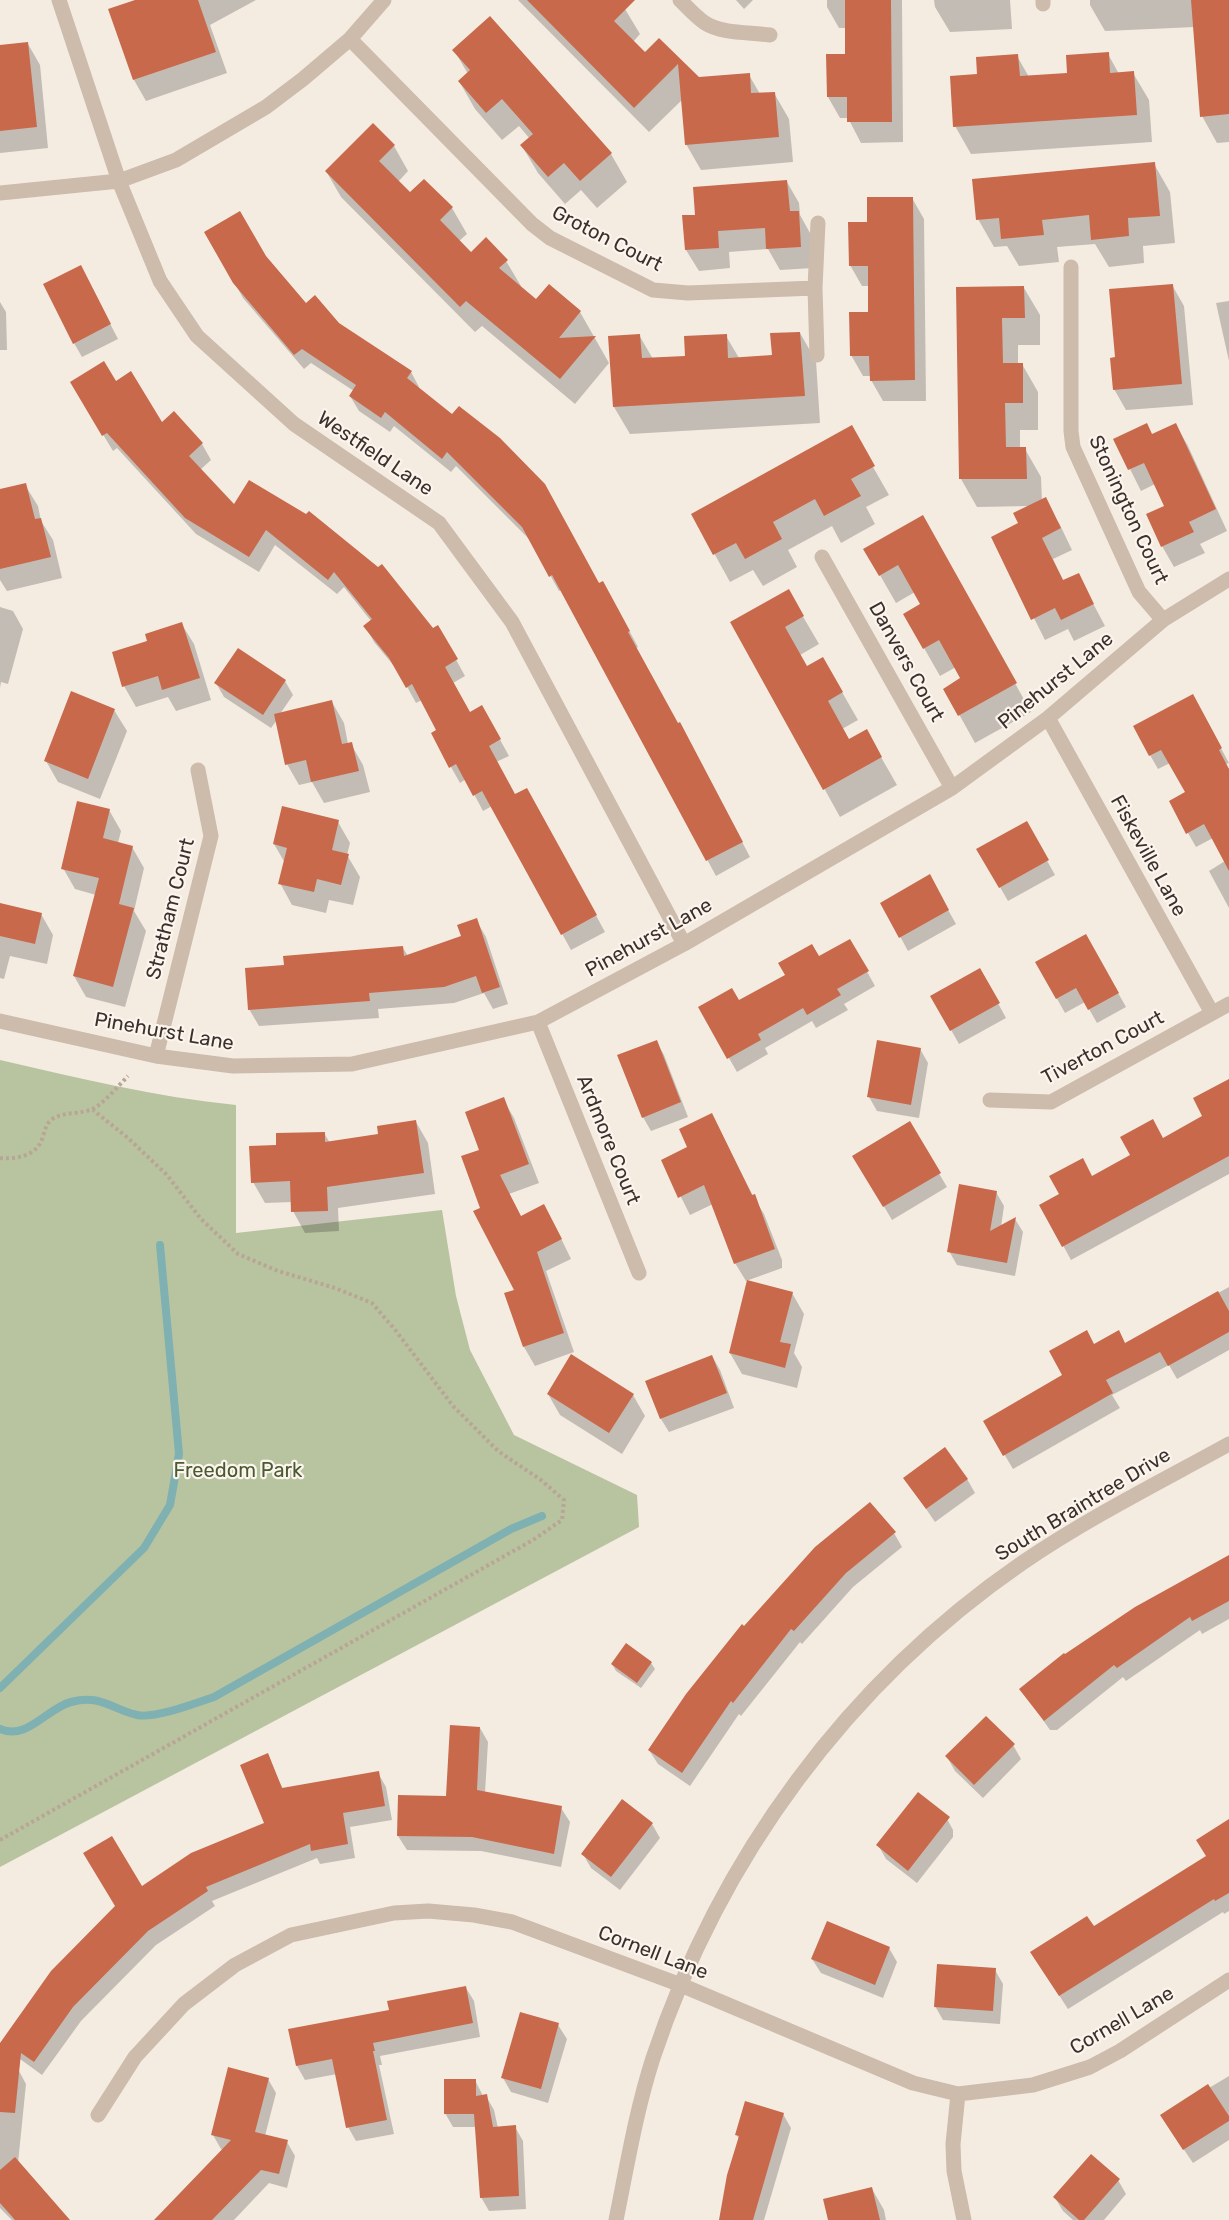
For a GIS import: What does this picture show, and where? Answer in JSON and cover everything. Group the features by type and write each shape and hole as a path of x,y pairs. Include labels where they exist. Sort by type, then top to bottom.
{"street":[{"name":"Westfield Lane","path":"59,0 119,181 160,281 197,336 294,424 439,523 512,622 684,944"},
{"path":"0,193 119,181 176,160 266,107 303,79 350,39 384,0"},
{"path":"680,0 696,16 718,28 771,35"},
{"name":"Groton Court","path":"350,39 532,224 550,238 653,290 688,293 815,288"},
{"path":"817,354 815,288 818,223"},
{"name":"Stonington Court","path":"1071,267 1071,431 1073,447 1139,592 1162,620"},
{"name":"Danvers Court","path":"822,557 952,788"},
{"name":"Pinehurst Lane","path":"0,1021 156,1056 233,1066 352,1064 538,1022 684,944 952,788 1048,718 1162,620 1229,579"},
{"name":"Fiskeville Lane","path":"1048,718 1212,1014"},
{"name":"Stratham Court","path":"156,1056 211,836 198,770"},
{"name":"Tiverton Court","path":"990,1100 1051,1102 1229,1004"},
{"name":"Ardmore Court","path":"538,1022 639,1272"},
{"name":"South Braintree Drive","path":"616,2220 640,2104 681,1985 712,1917 744,1857 785,1795 827,1741 878,1684 934,1631 1022,1563 1088,1522 1229,1444"},
{"name":"Cornell Lane","path":"98,2115 135,2057 184,2004 235,1965 291,1935 394,1913 428,1911 474,1915 512,1922 681,1985 913,2083 958,2094 1033,2085 1090,2067 1120,2051 1229,1980"},
{"path":"958,2094 953,2144 954,2171 964,2220"}],"path":[{"path":"0,1158 16,1159 28,1155 40,1143 51,1120 62,1115 93,1110 128,1076"},
{"path":"0,1840 533,1540 562,1520 564,1500 541,1480 498,1451 453,1406 372,1303 335,1288 278,1271 238,1254 201,1219 167,1175 128,1138 93,1110"}],"green space":[{"name":"Freedom Park","path":"0,1060 147,1092 236,1105 236,1233 442,1210 456,1296 470,1350 514,1435 637,1495 639,1527 0,1867"}],"building":[{"path":"135,0 198,0 216,52 133,80 108,9"},
{"path":"527,0 635,0 614,21 645,52 659,38 699,77 750,73 751,93 775,92 779,137 685,145 678,64 634,108"},
{"path":"845,0 891,0 892,122 847,122 847,97 827,97 826,54 845,54"},
{"path":"1191,0 1229,0 1229,114 1200,117"},
{"path":"490,16 612,153 580,181 564,163 548,177 520,145 533,134 502,99 486,113 458,81 470,70 452,50"},
{"path":"28,42 37,127 0,131 0,45"},
{"path":"1109,52 1110,73 1134,71 1137,115 953,127 950,76 977,74 976,57 1018,54 1020,76 1067,73 1066,55"},
{"path":"373,123 395,145 379,161 410,192 424,179 453,207 440,220 471,252 486,237 508,260 499,268 536,299 549,284 581,311 559,338 596,336 560,379 466,301 460,307 325,171"},
{"path":"1155,162 1160,216 1128,218 1129,236 1091,240 1089,215 1042,220 1044,235 1001,239 999,218 976,220 972,179"},
{"path":"787,180 790,211 799,211 801,247 766,249 765,228 718,231 719,248 685,250 682,215 695,215 693,187"},
{"path":"867,197 913,197 915,380 870,381 869,356 850,356 849,312 868,312 868,266 849,266 848,222 867,222"},
{"path":"240,211 266,256 306,303 315,295 339,323 412,371 407,378 452,414 459,406 500,438 545,484 599,583 603,581 630,631 628,632 678,723 680,722 743,842 706,861 552,575 549,577 522,527 447,452 442,459 385,412 381,418 349,396 356,385 302,349 294,355 233,283 204,232"},
{"path":"81,265 111,324 73,344 43,284"},
{"path":"1173,284 1182,384 1113,390 1110,358 1115,357 1109,289"},
{"path":"1024,286 1025,318 1002,318 1003,363 1023,363 1023,403 1005,403 1006,447 1026,447 1027,479 959,479 956,287"},
{"path":"800,332 805,396 613,407 608,336 640,334 642,358 685,356 684,336 727,334 728,358 772,355 770,333"},
{"path":"104,361 116,381 131,371 162,422 174,411 203,443 189,456 234,504 249,480 306,514 309,511 378,567 382,564 433,628 438,625 458,659 445,667 470,712 482,705 501,739 489,746 515,794 527,788 597,915 561,935 482,791 473,796 456,764 449,768 431,733 436,730 412,684 406,688 389,658 363,626 372,619 334,572 328,580 266,530 249,557 185,518 107,433 102,436 70,382"},
{"path":"1147,423 1152,434 1176,423 1216,509 1189,522 1194,532 1161,547 1146,514 1164,506 1144,463 1128,470 1113,439"},
{"path":"852,425 875,466 851,479 861,496 824,516 815,499 773,522 782,539 745,559 736,543 713,555 691,514"},
{"path":"26,483 35,519 41,518 51,557 0,569 0,489"},
{"path":"1046,497 1061,528 1042,538 1063,580 1079,573 1094,604 1061,620 1055,608 1031,620 991,537 1018,523 1013,513"},
{"path":"923,515 1017,683 958,716 943,689 960,678 939,640 923,649 903,614 920,604 898,565 879,576 863,549"},
{"path":"789,589 804,616 785,627 807,666 823,657 843,692 828,701 849,739 867,729 882,757 823,790 730,622"},
{"path":"182,622 200,678 162,690 158,676 122,687 112,652 147,641 145,634"},
{"path":"238,648 286,680 263,715 214,683"},
{"path":"71,691 115,709 88,779 44,761"},
{"path":"1193,694 1222,748 1219,750 1229,769 1229,871 1204,824 1186,834 1169,801 1185,792 1161,750 1149,756 1133,726"},
{"path":"332,700 342,744 352,742 359,771 311,782 306,760 285,765 274,714"},
{"path":"77,801 110,809 103,838 133,846 119,904 134,908 113,987 73,976 99,878 61,869"},
{"path":"282,806 339,820 332,850 349,854 341,885 317,879 314,892 278,884 287,848 273,844"},
{"path":"1027,821 1049,860 999,888 976,849"},
{"path":"930,874 949,910 899,938 880,903"},
{"path":"0,903 42,913 35,944 0,936"},
{"path":"477,918 500,987 482,993 476,976 444,987 369,993 370,1001 248,1010 245,968 284,965 283,956 403,946 404,956 461,936 457,925"},
{"path":"1086,934 1119,993 1088,1010 1076,988 1056,999 1035,962"},
{"path":"850,939 869,971 837,989 841,995 807,1015 803,1008 758,1034 761,1040 727,1059 698,1007 732,988 739,1000 785,975 778,963 812,944 819,956"},
{"path":"980,968 1000,1003 950,1031 930,996"},
{"path":"657,1040 681,1102 642,1118 617,1055"},
{"path":"877,1040 921,1048 911,1105 867,1097"},
{"path":"1229,1079 1229,1156 1062,1247 1039,1205 1059,1194 1049,1176 1083,1158 1092,1176 1130,1155 1120,1137 1153,1119 1163,1138 1202,1116 1193,1098"},
{"path":"504,1097 529,1164 500,1175 521,1216 544,1204 562,1239 537,1252 564,1333 523,1347 504,1293 514,1290 473,1211 480,1208 461,1156 479,1150 465,1112"},
{"path":"712,1113 752,1195 755,1194 775,1249 734,1264 704,1185 678,1198 661,1160 687,1147 679,1129"},
{"path":"416,1120 424,1173 327,1187 328,1211 291,1212 290,1181 251,1183 249,1146 276,1145 276,1133 325,1132 325,1142 378,1134 377,1126"},
{"path":"910,1121 941,1173 883,1207 852,1156"},
{"path":"959,1184 997,1191 990,1231 1016,1217 1007,1263 947,1252"},
{"path":"747,1280 793,1292 780,1342 791,1344 785,1368 729,1353"},
{"path":"1218,1291 1229,1311 1229,1332 1168,1366 1160,1352 1106,1380 1113,1393 1003,1456 983,1421 1062,1375 1049,1351 1087,1330 1094,1344 1119,1330 1125,1343"},
{"path":"571,1354 634,1394 609,1433 547,1394"},
{"path":"712,1355 727,1393 660,1419 645,1381"},
{"path":"945,1447 968,1479 926,1509 903,1478"},
{"path":"870,1502 896,1532 846,1573 794,1631 791,1629 733,1703 731,1701 682,1773 648,1750 686,1694 742,1624 744,1626 815,1547"},
{"path":"1229,1555 1229,1601 1192,1621 1190,1617 1117,1668 1114,1665 1044,1721 1019,1689 1064,1653 1135,1607"},
{"path":"626,1643 652,1662 637,1683 611,1664"},
{"path":"986,1716 1015,1744 974,1785 945,1756"},
{"path":"450,1725 480,1727 477,1790 562,1806 554,1854 472,1837 397,1836 398,1795 446,1796"},
{"path":"268,1753 282,1788 379,1771 385,1806 343,1813 348,1844 311,1851 310,1844 206,1887 208,1891 148,1931 73,2007 34,2062 21,2053 15,2113 0,2112 0,2043 51,1971 115,1906 83,1853 112,1836 142,1886 191,1853 264,1823 240,1765"},
{"path":"918,1792 950,1817 908,1871 876,1845"},
{"path":"622,1799 653,1823 611,1877 581,1854"},
{"path":"1229,1819 1229,1893 1215,1901 1214,1899 1059,1996 1030,1952 1087,1916 1094,1926 1206,1856 1196,1840"},
{"path":"827,1921 890,1947 875,1985 811,1959"},
{"path":"937,1964 996,1968 993,2011 934,2007"},
{"path":"466,1986 473,2023 373,2043 387,2120 346,2128 332,2059 296,2066 288,2029 389,2010 387,2001"},
{"path":"520,2012 559,2023 541,2089 501,2078"},
{"path":"228,2067 269,2078 255,2132 288,2140 279,2174 261,2170 212,2220 154,2220 231,2140 211,2135"},
{"path":"444,2079 476,2079 476,2096 487,2094 493,2127 516,2125 519,2196 480,2198 474,2114 444,2114"},
{"path":"1208,2084 1229,2116 1229,2121 1183,2150 1160,2115"},
{"path":"745,2101 784,2113 753,2220 719,2220 727,2175 739,2136 735,2135"},
{"path":"1091,2154 1120,2179 1084,2220 1079,2220 1053,2197"},
{"path":"15,2157 70,2220 15,2220 0,2203 0,2170"},
{"path":"872,2187 880,2220 828,2220 823,2199"}],"waterway":[{"path":"0,1688 144,1548 170,1505 179,1454 160,1245"},
{"path":"0,1729 10,1732 19,1731 62,1705 81,1700 98,1701 145,1716 175,1710 214,1697 511,1529 542,1516"}]}
